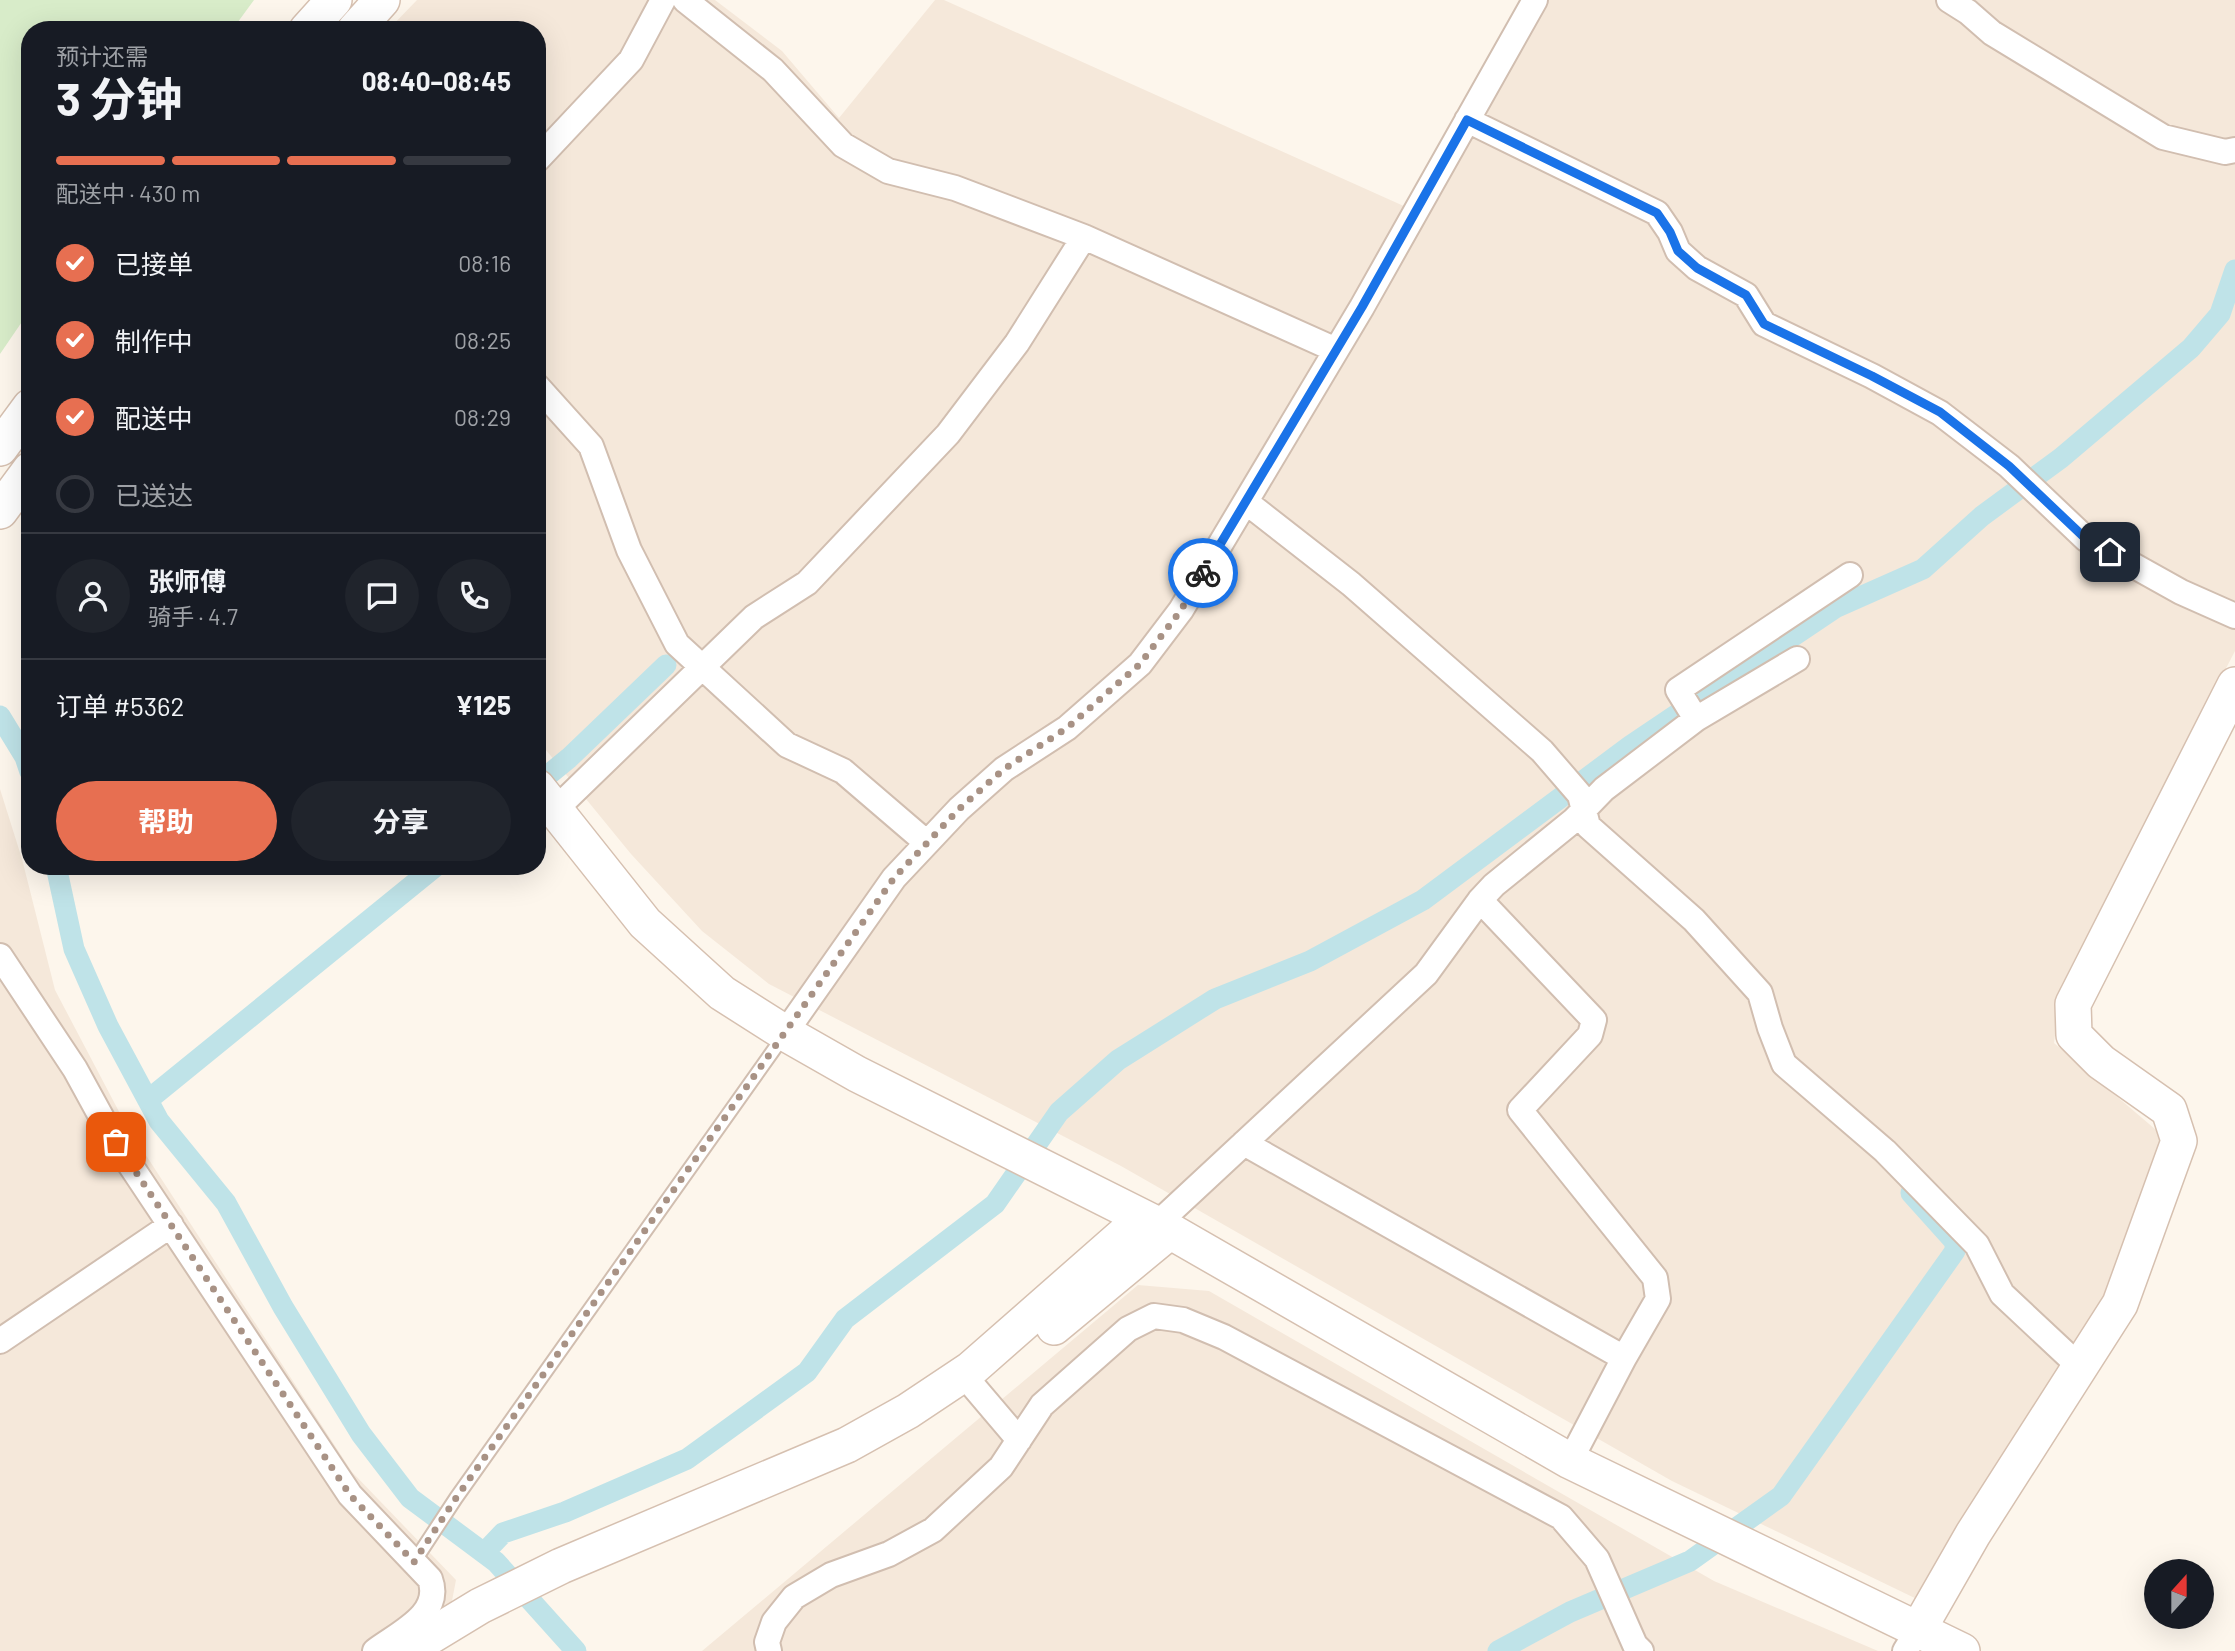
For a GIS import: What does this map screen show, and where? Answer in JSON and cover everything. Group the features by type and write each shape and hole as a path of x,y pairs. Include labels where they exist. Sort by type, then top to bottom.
{"street":[{"path":"315,21 334,0"},
{"path":"363,21 382,0"},
{"path":"546,150 631,60 663,0"},
{"path":"685,0 773,70 843,145 888,172 955,188 1084,237 1336,350"},
{"path":"785,1033 894,878 959,809 1004,769 1067,728 1140,664 1181,610 1336,350 1535,0"},
{"path":"1950,0 1992,33 2163,137 2225,152 2235,150"},
{"path":"1467,120 1657,213 1670,232 1678,251 1697,268 1746,295 1764,324 1940,412 2009,466 2086,539 2181,592 2235,616"},
{"path":"1084,237 1017,343 947,434 807,583 754,617 703,668 549,802 645,923 722,993 785,1033 857,1074 1156,1224 1570,1461 1770,1558 1911,1641 1962,1651"},
{"path":"546,396 591,446 629,550 677,644 787,745 844,771 927,843"},
{"path":"0,448 21,419"},
{"path":"0,511 21,482"},
{"path":"1246,502 1351,584 1542,751 1582,802 1588,827 1694,920 1760,993 1784,1064 1885,1151 1977,1245 2002,1294 2080,1367"},
{"path":"1696,718 1678,690 1850,575"},
{"path":"567,1573 776,1496 860,1458 916,1427 1018,1356 1426,974 1480,900 1582,802 1604,789 1696,718 1797,659"},
{"path":"1911,1641 1973,1534 2120,1304 2179,1141 2169,1110 2101,1062 2074,1035 2073,1004 2235,685"},
{"path":"1480,900 1594,1020 1590,1035 1520,1110 1655,1278 1658,1299 1570,1461"},
{"path":"0,956 75,1069 116,1142 350,1495 417,1557 430,1580 434,1590 432,1604 422,1616 375,1651"},
{"path":"1244,1143 1624,1358"},
{"path":"406,1651 567,1573 847,1445 908,1411 971,1369 1156,1224"},
{"path":"0,1341 171,1225"},
{"path":"769,1651 767,1642 774,1622 794,1597 831,1575 889,1554 933,1530 1001,1466 1042,1405 1128,1329 1154,1317 1183,1320 1224,1337 1561,1517 1597,1559 1636,1643"},
{"path":"974,1387 1018,1440"},
{"path":"441,1651 484,1615"}],"lane":[{"path":"417,1557 785,1033"}],"shaded area":[{"path":"417,0 715,0 782,51 839,118 935,0 944,0 1426,216 1548,0 2235,0 2235,651 2061,986 2054,1043 2162,1135 2107,1300 1923,1602 1672,1481 1121,1166 769,984 702,931 631,854 546,750 546,21 397,21"},
{"path":"0,789 21,856 21,875 26,875 55,990 125,1123 352,1472 456,1580 451,1606 394,1651 0,1651"},
{"path":"1138,1285 1209,1291 1714,1581 1878,1651 702,1651"}],"green space":[{"path":"0,0 254,0 239,21 21,21 21,323 0,354"}],"waterway":[{"path":"484,1553 503,1533 565,1512 687,1459 807,1372 845,1319 995,1204 1059,1112 1118,1060 1215,999 1310,961 1423,900 1630,746 1835,608 1923,569 1982,516 2061,458 2191,348 2220,314 2235,270"},
{"path":"546,777 666,665"},
{"path":"0,716 21,750"},
{"path":"58,875 74,949 108,1026 159,1121 226,1203 283,1307 361,1434 410,1498 496,1562 576,1651"},
{"path":"148,1100 425,875"},
{"path":"1498,1651 1570,1612 1690,1561 1781,1496 1955,1251 1955,1242 1911,1193"}],"way so far":[{"path":"116,1142 350,1495 414,1562 456,1498 894,878 959,809 1004,769 1067,728 1140,664 1181,610 1203,573"}],"route":[{"path":"1203,573 1362,307 1467,120 1657,213 1670,232 1678,251 1697,268 1746,295 1764,324 1940,412 2009,466 2086,539 2110,552"}]}
